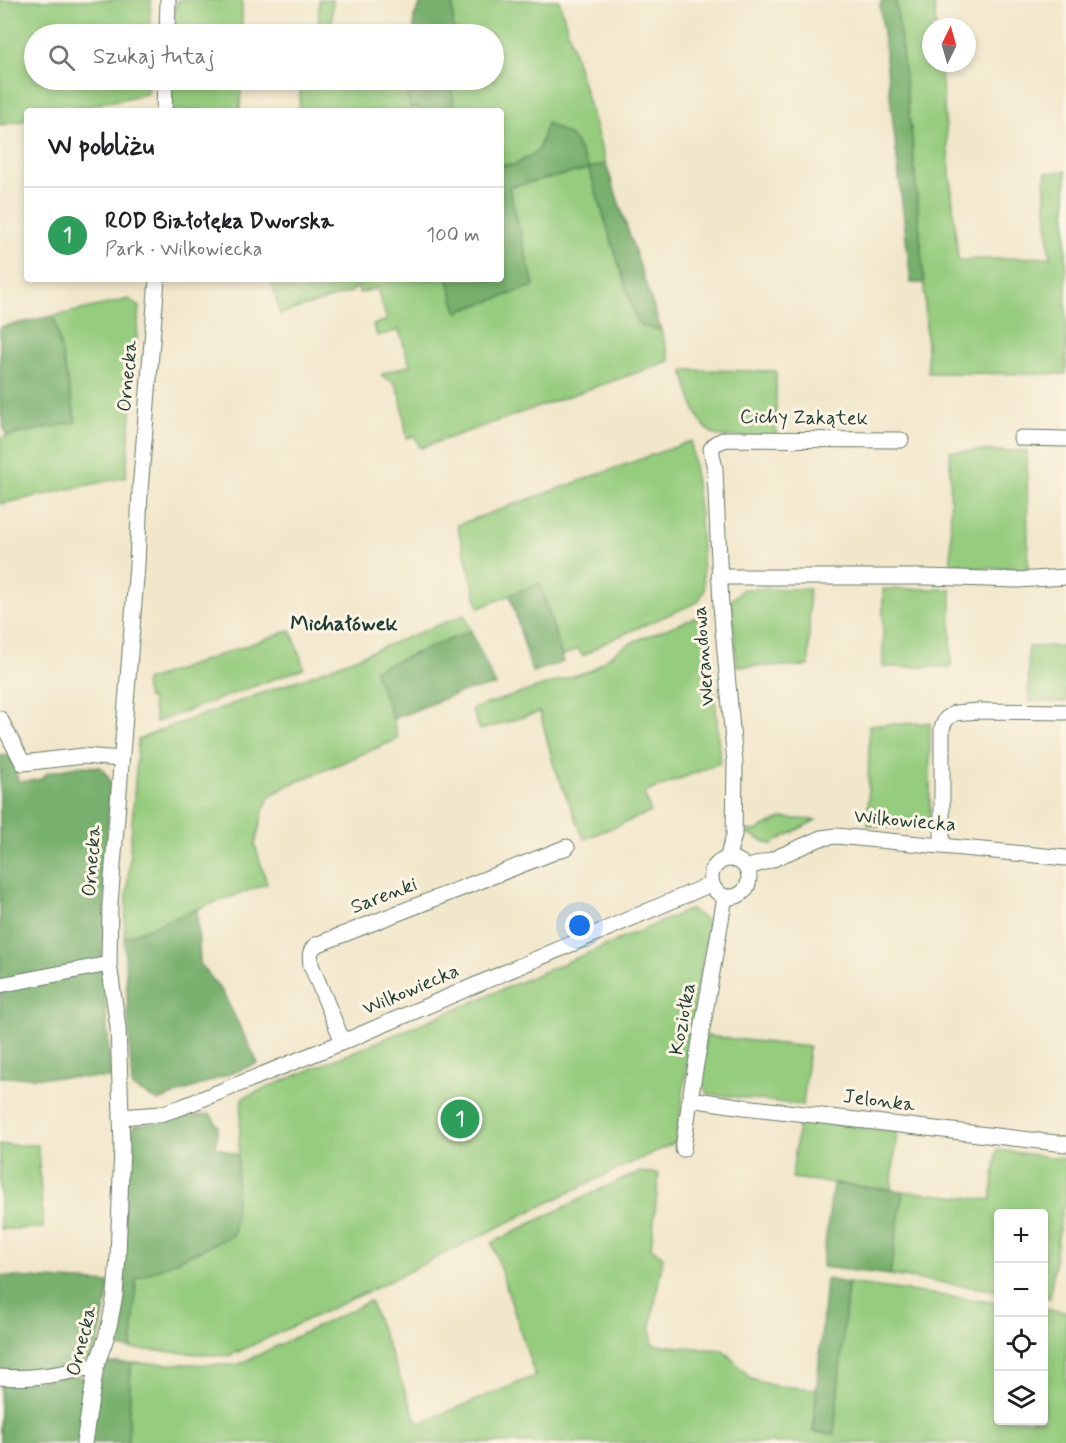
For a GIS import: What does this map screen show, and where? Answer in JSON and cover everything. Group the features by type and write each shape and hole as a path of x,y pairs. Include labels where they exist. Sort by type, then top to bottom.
{"street":[{"path":"167,24 168,0"},
{"path":"164,108 165,90"},
{"name":"Ornecka","path":"84,1443 96,1366 106,1338 115,1295 118,1257 122,1145 118,1027 109,964 110,904 157,282"},
{"path":"1021,438 1066,440"},
{"name":"Cichy Zakątek","path":"711,449 726,439 901,440"},
{"name":"Werandowa","path":"711,449 715,469 719,577 735,763 734,835 727,859"},
{"path":"719,577 927,577 1006,580 1066,577"},
{"path":"942,845 942,728 946,718 955,713 979,711 1066,712"},
{"path":"0,719 23,763 83,756 121,759"},
{"name":"Wilkowiecka","path":"746,868 771,860 805,843 836,836 1066,858"},
{"name":"Sarenki","path":"342,1042 311,965 309,954 316,945 567,847"},
{"path":"727,859 739,861 746,868 749,878 746,888 737,896 725,897 714,890 710,877 715,865 727,859"},
{"name":"Wilkowiecka","path":"121,1117 160,1114 182,1107 342,1042 711,884"},
{"name":"Koziołka","path":"683,1149 725,897"},
{"path":"0,985 109,964"},
{"name":"Jelonka","path":"690,1099 1065,1144"},
{"path":"0,1377 16,1378 96,1366"}],"green space":[{"path":"0,0 151,0 150,24 24,24 24,90 147,90 147,94 80,108 24,108 24,121 0,125"},
{"path":"178,0 242,0 242,24 174,24 175,7"},
{"path":"319,0 333,0 332,24 318,24"},
{"path":"423,0 453,0 453,24 414,24 414,16"},
{"path":"453,0 559,0 606,164 589,169 637,322 645,327 661,330 670,361 420,448 415,436 407,438 400,393 396,384 381,375 410,365 399,330 377,336 373,325 387,320 377,288 360,293 358,288 352,289 352,292 280,314 272,282 449,282 457,312 534,286 508,187 589,168 547,124 538,151 515,165 504,165 504,108 455,108 452,90 504,90 504,24 453,24"},
{"path":"882,0 896,0 912,139 924,283 911,283 880,6"},
{"path":"896,0 934,0 935,18 922,18 922,72 941,72 958,260 1050,257 1044,180 1046,173 1066,171 1066,374 928,373 924,283 912,139"},
{"path":"172,90 241,90 240,108 171,108"},
{"path":"300,90 407,90 411,108 299,108"},
{"path":"407,90 452,90 455,108 411,108"},
{"path":"547,123 572,137 589,168 606,164 661,330 645,327 637,322 589,169 509,187 534,286 457,312 449,282 504,282 504,165 515,165 538,151"},
{"path":"129,299 139,307 126,477 0,504 0,438 76,422 54,316"},
{"path":"54,316 76,422 6,436 0,410 0,327"},
{"path":"683,370 776,371 776,436 715,435 702,424 698,416"},
{"path":"691,441 700,517 704,591 698,602 608,641 583,656 578,649 562,656 540,583 479,608 457,525"},
{"path":"950,451 1027,451 1028,568 951,568"},
{"path":"540,583 563,662 532,672 510,595"},
{"path":"743,589 809,589 809,666 737,666 731,601"},
{"path":"883,589 951,589 951,667 883,667"},
{"path":"464,615 471,631 374,670 393,719 398,739 287,786 270,796 263,811 255,845 267,884 124,938 138,740"},
{"path":"699,616 707,621 720,763 644,793 651,812 584,839 554,766 540,712 480,730 472,709 592,670 618,650 635,641"},
{"path":"291,630 304,668 156,722 151,699 147,697 145,681"},
{"path":"471,631 496,686 464,691 393,719 374,670"},
{"path":"1066,646 1066,702 1029,702 1028,647"},
{"path":"930,723 930,821 918,830 919,819 909,819 908,829 868,825 869,725"},
{"path":"10,755 19,782 42,779 47,773 80,766 101,767 110,780 102,957 111,1078 0,1077 0,756"},
{"path":"782,818 816,820 772,845 747,835 747,830 755,831"},
{"path":"197,909 200,963 223,993 258,1063 158,1101 132,1087 124,938"},
{"path":"691,909 708,922 676,1142 369,1291 229,1356 132,1349 136,1279 233,1235 242,1098"},
{"path":"706,1036 809,1047 803,1105 709,1094 705,1089 702,1075"},
{"path":"210,1114 218,1126 216,1147 238,1155 234,1235 136,1279 132,1349 112,1347 117,1331 123,1280 126,1144 134,1126"},
{"path":"799,1120 897,1132 891,1190 792,1178"},
{"path":"0,1145 38,1145 43,1228 0,1229"},
{"path":"997,1150 1065,1159 1066,1154 1066,1207 1062,1207 1050,1298 1048,1298 1048,1209 994,1209 994,1290 890,1275 903,1191 991,1200"},
{"path":"639,1172 659,1174 651,1248 663,1257 651,1325 652,1345 723,1350 751,1379 775,1386 817,1389 813,1432 834,1434 848,1283 994,1302 994,1425 1048,1425 1048,1310 1066,1312 1066,1443 128,1443 131,1363 237,1365 370,1301 418,1424 535,1376 492,1243"},
{"path":"833,1184 903,1191 890,1275 822,1267"},
{"path":"0,1276 110,1283 96,1353 81,1365 35,1372 0,1370"},
{"path":"826,1279 848,1283 834,1434 813,1432"},
{"path":"106,1363 131,1363 128,1443 91,1443 98,1386"},
{"path":"79,1376 87,1383 81,1443 0,1443 0,1385"}],"place":[{"name":"ROD Białołęka Dworska","path":"460,1119"}],"district":[{"name":"Michałówek","path":"344,624"}]}
